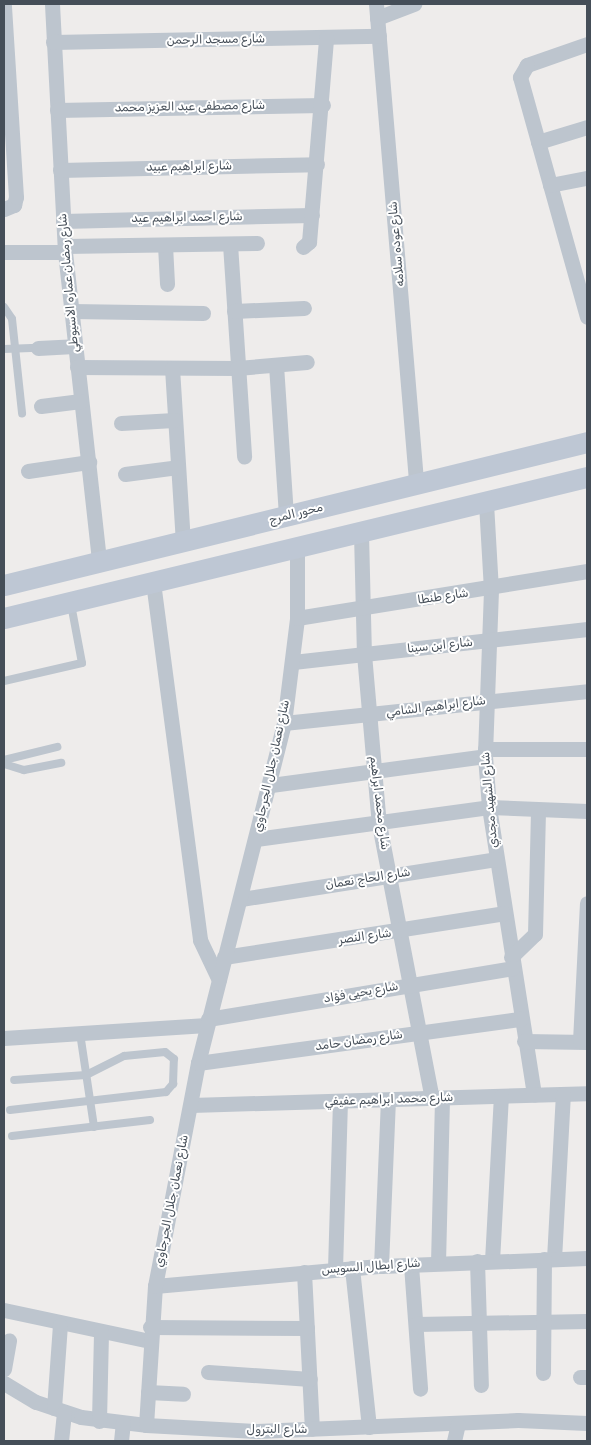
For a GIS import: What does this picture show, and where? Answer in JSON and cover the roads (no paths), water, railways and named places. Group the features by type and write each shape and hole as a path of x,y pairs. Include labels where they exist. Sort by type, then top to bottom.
{"main road":[{"name":"محور المرج","path":"4,585 587,442"},
{"path":"4,618 486,503 587,477"}],"street":[{"path":"4,4 8,124 16,201 4,209"},
{"name":"شارع رمضان عماره الاسيوطي","path":"52,4 65,250 99,562"},
{"path":"377,11 414,4"},
{"name":"شارع عوده سلامه","path":"377,11 416,484"},
{"name":"شارع مسجد الرحمن","path":"53,42 380,36"},
{"path":"303,247 309,242 312,216 323,105 326,38"},
{"path":"587,44 522,70 538,142 585,300 587,318"},
{"name":"شارع مصطفى عبد العزيز محمد","path":"57,110 323,105"},
{"path":"538,142 587,127"},
{"name":"شارع ابراهيم عبيد","path":"60,170 317,164"},
{"path":"550,185 587,178"},
{"name":"شارع احمد ابراهيم عيد","path":"63,221 312,216"},
{"path":"4,252 257,243"},
{"path":"230,244 244,457"},
{"path":"165,245 167,284"},
{"path":"234,310 304,308"},
{"path":"71,311 203,313"},
{"path":"38,348 74,346"},
{"path":"77,367 237,368 307,362"},
{"path":"276,365 286,516"},
{"path":"172,368 183,541"},
{"path":"41,406 82,402"},
{"path":"120,423 174,420"},
{"path":"28,471 89,462"},
{"path":"125,474 178,467"},
{"name":"شارع الشهيد مجدي","path":"486,503 491,590 485,752 489,807 524,1041 534,1094"},
{"name":"شارع محمد ابراهيم","path":"360,533 364,654 379,824 420,1033 437,1099 438,1263"},
{"name":"شارع نعمان جلال الجرجاوي","path":"146,1425 150,1334 155,1286 198,1063 224,957 271,785 284,724 297,618 297,548"},
{"name":"شارع طنطا","path":"297,618 491,590 587,571"},
{"path":"153,582 200,940 218,980"},
{"name":"شارع ابن سينا","path":"293,662 489,641 587,628"},
{"name":"شارع ابراهيم الشامي","path":"284,724 587,691"},
{"path":"271,785 485,752 587,749"},
{"path":"256,839 379,824 489,807 587,811"},
{"path":"512,962 535,934 538,810"},
{"name":"شارع الحاج نعمان","path":"241,899 496,859"},
{"path":"524,1041 584,1042 587,903"},
{"name":"شارع النصر","path":"224,957 400,932 504,912"},
{"name":"شارع يحيى فؤاد","path":"4,1038 208,1022 410,985 512,962"},
{"name":"شارع رمضان حامد","path":"198,1063 521,1019"},
{"name":"شارع محمد ابراهيم عفيفي","path":"191,1105 340,1102 587,1093"},
{"path":"543,1374 543,1321 563,1094"},
{"path":"481,1386 479,1322 501,1096"},
{"path":"381,1266 388,1100"},
{"path":"335,1269 340,1102"},
{"name":"شارع ابطال السويس","path":"155,1286 381,1266 587,1258"},
{"path":"411,1265 420,1389"},
{"path":"352,1268 369,1427"},
{"path":"304,1272 312,1430"},
{"path":"4,1310 60,1325 101,1332 150,1334 307,1328"},
{"path":"416,1324 587,1321"},
{"path":"60,1325 59,1410 61,1441"},
{"path":"99,1421 101,1332"},
{"path":"4,1370 9,1340"},
{"path":"208,1372 310,1379"},
{"name":"شارع البترول","path":"4,1383 59,1410 99,1421 146,1425 206,1435 458,1424 587,1423"},
{"path":"148,1392 183,1394"},
{"path":"121,1441 123,1423"},
{"path":"454,1441 458,1424"}],"lane":[{"path":"4,307 12,318 22,413"},
{"path":"4,349 38,348"},
{"path":"4,681 82,662 70,602"},
{"path":"4,762 57,747"},
{"path":"4,762 24,770 61,763"},
{"path":"80,1033 94,1127"},
{"path":"10,1110 166,1092 174,1084 174,1059 165,1052 118,1057 86,1075 14,1080"},
{"path":"12,1136 150,1120"}]}
